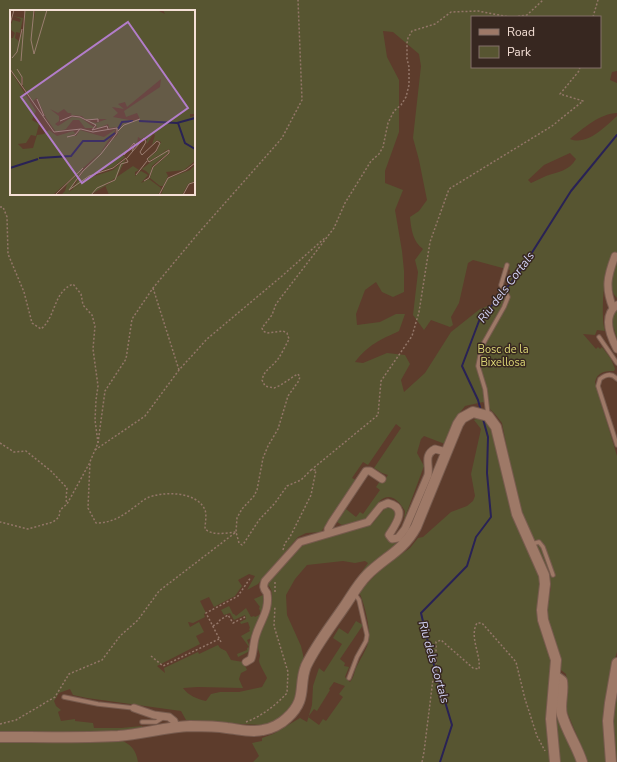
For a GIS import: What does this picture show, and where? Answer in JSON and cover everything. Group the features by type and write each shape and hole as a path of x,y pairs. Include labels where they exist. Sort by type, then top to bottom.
{"main road":[{"path":"0,736 119,736 176,727 212,726 255,731 264,730 286,720 294,712 299,702 306,667 312,655 354,593 366,576 398,551 411,537 458,424 462,418 473,412 488,416 496,427 514,504 521,526 531,544 545,579 542,610 556,660 550,719 551,759"},
{"path":"611,762 608,721 617,663"},
{"path":"555,676 562,681 563,686 560,704 562,715 582,762"}],"street":[{"path":"615,256 610,269 607,288 615,307 608,316 610,332 617,349"},
{"path":"246,662 251,659 256,635 267,611 267,593 263,585 300,542 368,522 381,506 388,503 394,505 399,511 400,515 389,536 392,539 398,538 405,529 428,475 429,466 427,456 435,449 446,452"},
{"path":"328,533 328,529 332,522 366,471 370,471 382,479"},
{"path":"134,708 154,715 169,717 174,721 176,727"}],"lane":[{"path":"488,416 485,389 478,366 482,346 508,297 501,284 507,265"},
{"path":"599,337 617,363"},
{"path":"617,379 608,374 600,379 598,386 617,445"},
{"path":"531,544 539,542 543,547 554,575"},
{"path":"349,678 357,656 366,641 367,635 359,600 354,593"},
{"path":"64,697 98,704 134,708"},
{"path":"142,722 156,722 165,716"}],"path":[{"path":"0,522 28,529 53,522 59,517 60,510 67,504 90,462 98,443 106,391 126,359 132,319 153,288 196,236 282,138 302,100 298,0"},
{"path":"520,16 527,15 543,0"},
{"path":"593,16 598,0"},
{"path":"504,16 478,11 451,12 435,24 412,31 407,43 409,85 406,97 401,105 394,111 388,122 383,147 344,203 330,234 276,304 272,315 262,328 263,331 267,333 283,331 287,333 289,339 277,361 271,365 265,373 262,380 265,386 274,388 292,379 298,374 300,377 288,396 278,429 263,458 257,490 254,496 242,509 238,518 236,532 239,543 242,544 248,538 259,520 275,503 287,486 301,480 378,415 382,381 412,336 419,312 430,242 449,189 552,126 583,101 560,94 580,68"},
{"path":"0,206 3,207 7,217 8,254 24,292 32,323 41,328 47,324 56,301 67,286 73,284 81,294 83,305 92,315 95,326 93,349 98,386 95,420 98,443"},
{"path":"95,450 145,416 179,370 207,339 330,234"},
{"path":"153,288 179,370"},
{"path":"0,443 14,452 26,451 51,471 68,488 66,499 67,504"},
{"path":"90,462 88,508 96,523 104,523 118,519 146,498 177,493 200,503 205,511 205,529 208,531 213,533 236,532"},
{"path":"283,550 285,543 290,537 311,495 316,470 311,470"},
{"path":"0,724 16,720 55,697 69,674 102,660 120,636 138,620 159,591 236,532"},
{"path":"275,570 275,594"},
{"path":"221,642 206,613 238,596 251,577"},
{"path":"246,722 258,717 281,700 287,693 288,672 274,626 275,602"},
{"path":"213,626 228,615 233,623 245,617"},
{"path":"422,762 433,679 436,674 436,642 441,640 473,668 479,669 480,662 474,637 477,622 482,623 516,662 525,698 535,728 551,759"},
{"path":"151,656 163,666 220,639"}],"green space":[{"name":"Bosc de la Bixellosa","path":"0,0 617,0 617,71 612,72 610,80 617,83 617,113 598,119 586,126 570,139 583,140 589,138 617,116 617,256 608,270 604,284 603,311 605,331 597,330 595,335 583,334 596,349 598,347 600,349 602,347 611,359 615,369 614,371 600,374 595,382 617,456 617,652 610,674 604,711 607,762 588,762 565,707 567,682 566,674 561,670 547,613 548,599 551,589 550,580 542,557 523,518 515,489 502,423 483,402 465,406 455,419 445,444 424,436 421,439 417,453 424,466 404,520 405,511 397,500 389,497 381,500 367,518 342,525 337,522 346,509 356,517 360,512 363,514 380,490 376,487 380,481 382,483 388,475 374,468 401,428 396,424 368,465 363,462 352,478 356,480 321,532 306,533 298,537 258,584 247,590 255,576 249,574 238,580 242,586 235,596 214,607 209,597 200,601 206,613 204,614 205,617 193,623 188,622 190,627 199,622 204,632 196,636 200,644 157,666 165,673 164,668 198,652 199,654 218,645 226,651 231,660 243,662 247,670 241,673 239,679 243,688 183,688 185,691 193,697 206,701 211,694 220,692 239,692 262,687 267,678 259,661 260,655 257,643 271,605 272,597 268,585 269,582 303,545 308,542 372,524 386,507 394,509 396,514 386,535 388,540 392,543 400,541 359,579 346,594 368,563 365,561 355,563 343,561 307,565 295,579 286,595 287,615 301,646 304,659 294,704 286,714 274,722 261,725 186,720 181,711 87,698 73,695 70,689 59,693 54,701 56,706 61,710 58,712 61,721 75,719 75,721 93,723 94,728 142,726 125,731 0,733","holes":["383,31 393,32 419,54 421,66 413,138 427,200 419,211 410,217 415,239 423,249 415,260 418,272 413,315 424,330 431,320 450,327 453,325 451,317 459,303 468,263 473,260 510,270 508,288 498,302 480,309 451,332 425,373 404,392 401,380 410,364 405,355 387,353 363,363 355,362 370,347 380,340 399,331 405,314 396,314 380,322 357,325 356,314 365,290 376,282 382,292 393,297 404,292 402,251 395,210 403,190 385,183 385,171 399,132 399,80 387,57","570,153 576,159 567,169 531,183 528,180 544,165"]},
{"path":"617,259 617,298 612,289 612,279"},
{"path":"617,310 617,339 612,322 612,315"},
{"path":"478,418 487,422 493,435 542,586 551,664 546,710 550,762 253,762 259,756 252,743 262,741 262,738 273,734 300,718 307,722 308,717 319,725 323,719 326,721 343,697 339,694 345,686 334,682 317,711 314,709 309,716 312,705 313,686 319,668 324,672 342,644 333,638 339,628 348,634 356,621 363,625 340,659 345,663 344,666 349,667 345,677 350,682 368,643 368,625 359,592 382,568 410,548 418,538 423,537 451,512 467,506 473,501 475,496 471,474 481,429 474,420"},
{"path":"263,595 265,603 253,637 247,640 250,647 248,652 238,657 237,654 247,650 249,647 241,636 250,631 248,622 241,624 240,622 246,619 245,615 234,620 230,613 224,615 221,610 229,606 233,614 236,616 246,608 251,617 255,617 261,614 260,607 254,599"},
{"path":"617,684 617,762 615,762 612,715"},
{"path":"557,696 578,762 560,762 554,709"},
{"path":"120,740 127,743 132,748 136,754 138,762 0,762 0,741 74,743"}],"waterway":[{"name":"Riu dels Cortals","path":"481,411 478,400 462,366 479,321 519,273 571,191 617,135"},
{"name":"Riu dels Cortals","path":"440,762 452,725 431,655 421,613 467,566 476,537 491,517 487,473 488,437 483,419"}]}
